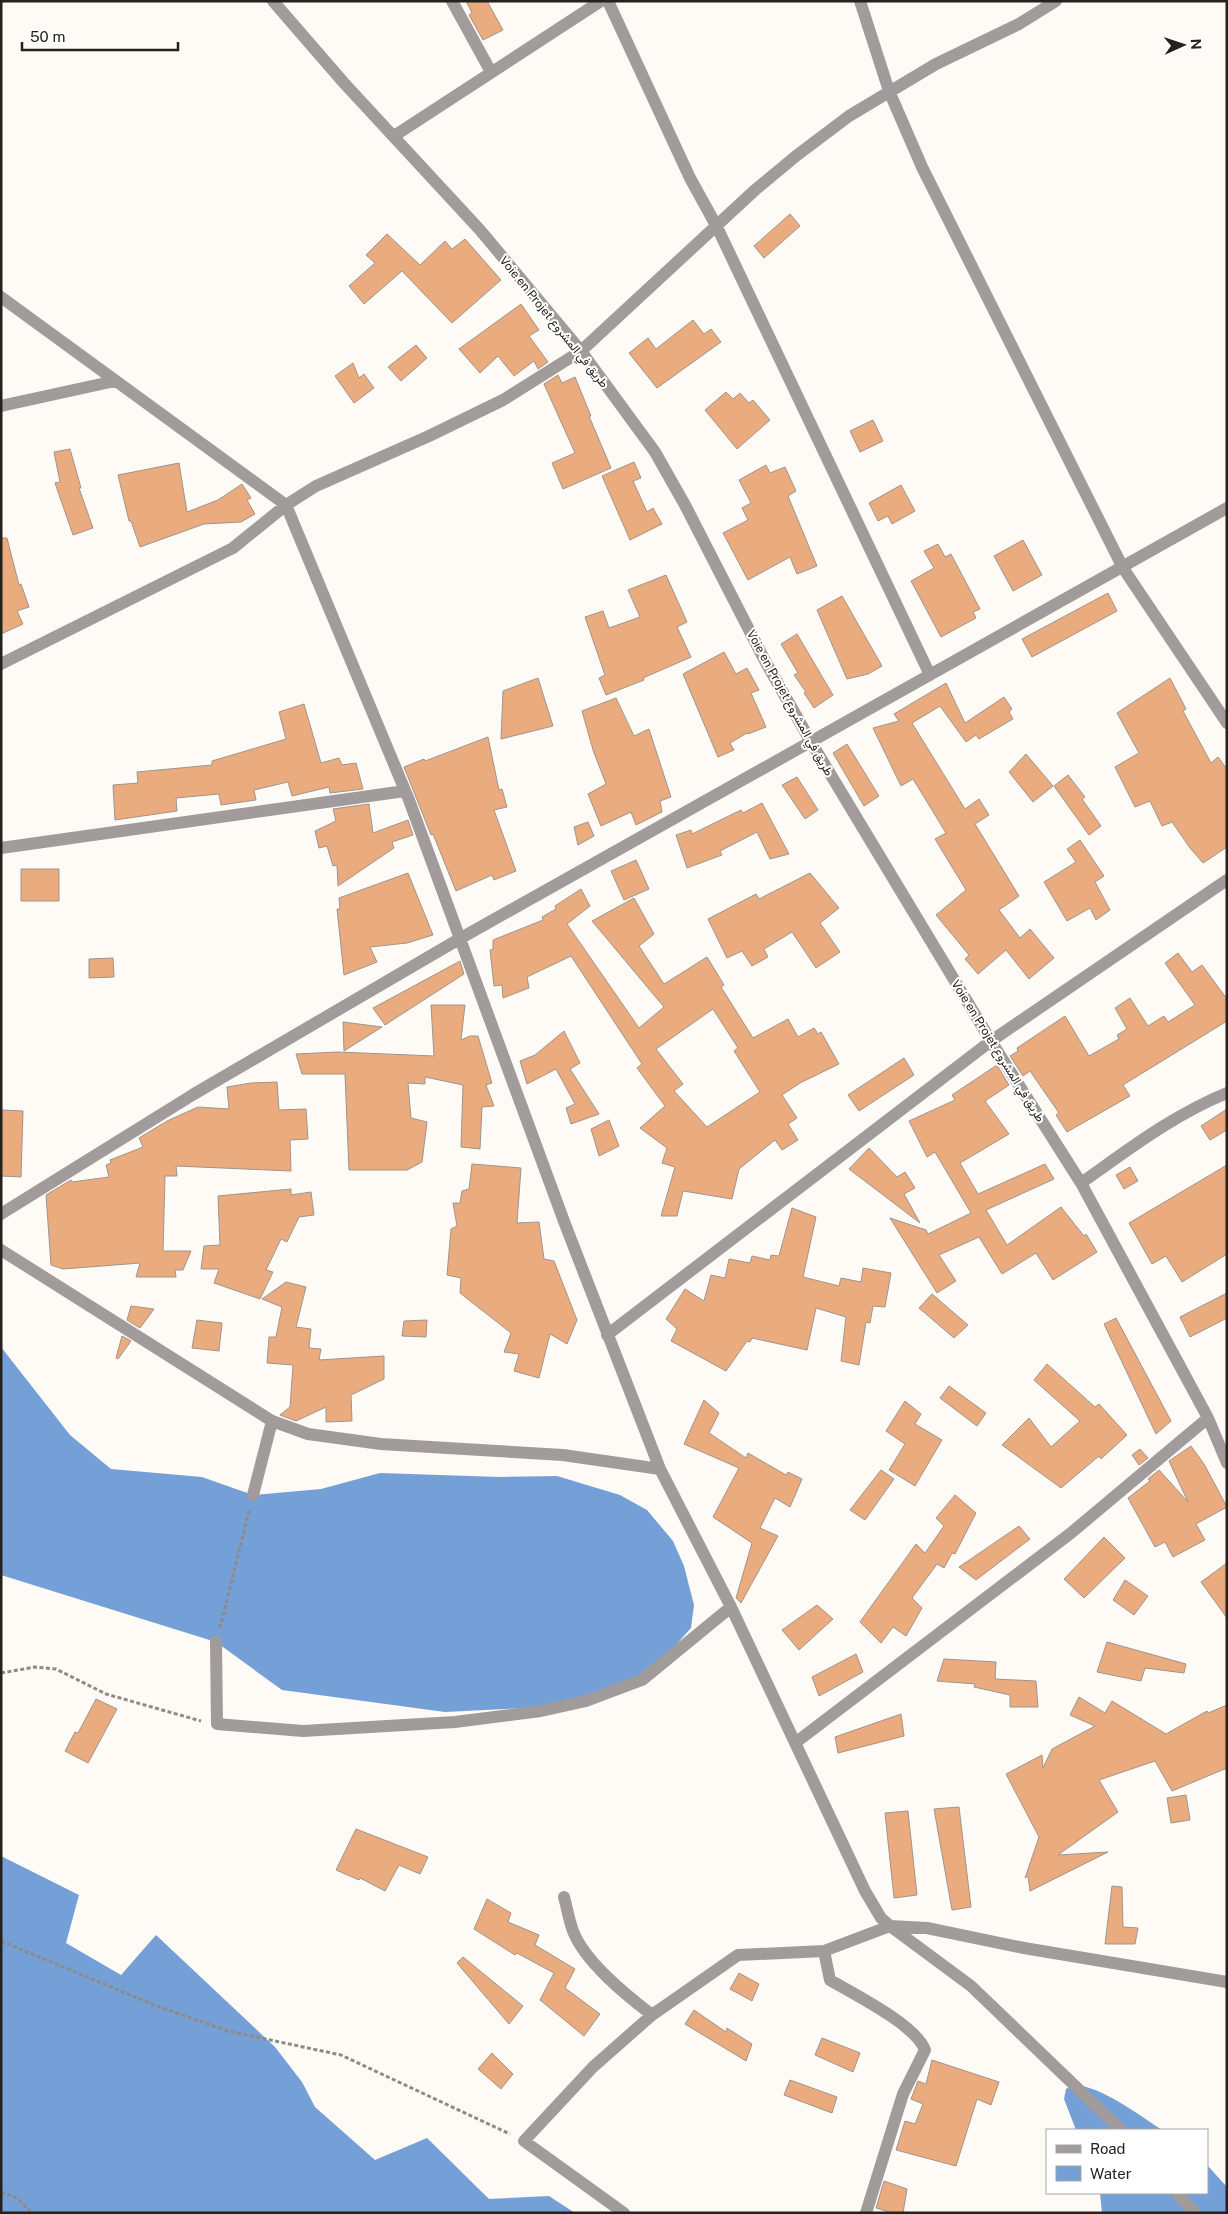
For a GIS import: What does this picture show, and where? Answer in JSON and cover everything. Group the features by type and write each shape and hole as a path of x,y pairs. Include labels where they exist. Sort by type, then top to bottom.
{"street":[{"name":"Voie en Projet طريق في المشروع","path":"273,1 480,230 581,351 655,452 685,504 764,659 811,742 991,1041 1081,1183 1222,1442 1227,1463"},
{"path":"452,1 491,72"},
{"path":"394,136 601,1"},
{"path":"608,1 690,178 717,227 930,676"},
{"path":"860,1 890,91 926,176 1123,568 1227,723"},
{"path":"1,664 233,548 286,505 316,486 429,436 504,400 581,351 796,156 849,116 936,64 1019,24 1056,1"},
{"path":"1,297 286,505 405,791 607,1335 660,1469 731,1607 865,1891 881,1918 972,1986 1120,2129"},
{"path":"1,406 115,380"},
{"path":"1,1214 194,1094 461,938 1227,508"},
{"path":"1,848 405,791"},
{"path":"607,1335 991,1041 1227,880"},
{"path":"1081,1183 1165,1124 1191,1108 1227,1093"},
{"path":"1,1250 272,1421 308,1434 381,1444 563,1455 660,1469"},
{"path":"795,1743 1071,1533 1208,1418"},
{"path":"253,1495 272,1421"},
{"path":"216,1642 217,1724 303,1731 455,1722 550,1709 586,1701 642,1680 731,1607"},
{"path":"564,1897 573,1932 591,1958 620,1991 652,2015"},
{"path":"624,2213 524,2141 593,2067 652,2015 738,1955 824,1951 890,1926 927,1928 1024,1948 1227,1982"},
{"path":"824,1951 830,1980 886,2012 922,2042 925,2050 903,2094 866,2213"},
{"path":"1179,2194 1196,2213"}],"path":[{"path":"216,1642 253,1495"},
{"path":"1,1673 35,1668 56,1669 106,1694 177,1716 217,1724"},
{"path":"1,1941 154,2005 228,2031 341,2055 524,2141"},
{"path":"1,2192 17,2198 32,2213"}],"water":[{"path":"1,1347 70,1435 111,1469 202,1477 253,1495 321,1489 380,1473 500,1477 557,1476 620,1495 647,1510 673,1541 684,1566 694,1605 691,1628 674,1647 645,1672 582,1705 445,1712 282,1690 216,1642 1,1575"},
{"path":"1,1856 79,1895 66,1943 121,1975 156,1935 275,2047 302,2082 315,2107 375,2160 427,2138 489,2199 549,2196 575,2213 1,2213"},
{"path":"1074,2085 1096,2090 1131,2109 1161,2129 1076,2129 1064,2099 1066,2089"},
{"path":"1208,2166 1227,2187 1227,2213 1102,2213 1100,2194 1208,2194"}],"building":[{"path":"466,1 487,1 503,30 483,40 469,15 472,13"},
{"path":"790,214 800,226 764,258 754,246"},
{"path":"387,234 420,265 445,241 452,249 465,239 501,280 452,323 402,271 364,304 349,286 375,263 366,255"},
{"path":"521,304 539,330 529,336 548,362 538,369 534,361 514,376 498,356 480,373 459,349"},
{"path":"693,320 704,334 711,329 721,342 657,388 629,353 648,338 656,349"},
{"path":"416,345 427,358 401,381 388,367"},
{"path":"353,363 359,378 364,374 374,388 354,403 335,376"},
{"path":"558,375 562,383 575,377 611,468 563,489 552,463 575,453 544,384"},
{"path":"726,392 733,399 740,393 749,403 753,400 770,420 737,449 705,410"},
{"path":"873,420 883,441 860,452 850,431"},
{"path":"70,449 81,488 79,488 93,528 73,535 55,483 60,482 54,452"},
{"path":"634,462 641,478 633,481 647,512 653,508 662,524 630,540 602,476"},
{"path":"179,463 187,512 218,500 242,484 251,498 247,500 255,514 241,522 204,524 140,547 131,521 129,521 118,475"},
{"path":"766,465 770,473 785,467 796,491 788,496 817,566 797,574 790,557 748,580 723,533 748,520 742,508 751,503 739,480"},
{"path":"901,485 915,511 892,524 888,516 878,521 869,503"},
{"path":"1,538 7,538 19,585 21,584 29,607 17,611 23,624 1,634"},
{"path":"1023,540 1042,575 1013,591 994,556"},
{"path":"938,544 945,557 951,554 980,609 973,612 976,618 941,637 911,581 934,568 924,551"},
{"path":"666,575 687,622 677,627 691,657 643,678 644,680 606,695 599,678 605,675 585,617 603,611 609,628 640,617 628,590"},
{"path":"1108,593 1117,611 1032,657 1022,639"},
{"path":"842,596 882,666 868,674 847,679 817,610"},
{"path":"797,634 833,695 814,708 794,675 798,673 781,644"},
{"path":"724,652 736,674 747,668 759,690 751,693 766,727 747,733 730,743 734,750 718,757 683,674"},
{"path":"538,678 553,726 501,739 503,691"},
{"path":"1170,678 1186,709 1183,711 1211,763 1218,757 1227,769 1227,847 1203,863 1172,822 1162,826 1150,801 1135,807 1115,767 1139,753 1117,713"},
{"path":"946,683 965,723 1004,697 1012,709 1009,712 1013,719 979,739 976,735 966,742 940,706 912,723 965,809 979,799 989,815 975,824 1019,896 999,910 1020,938 1030,929 1054,958 1029,979 1006,950 978,974 965,959 969,955 936,915 966,890 935,839 946,833 913,779 901,786 873,728 899,721 894,714"},
{"path":"616,698 634,736 649,729 671,797 660,801 662,812 636,825 631,812 601,826 588,794 606,784 593,750 582,711"},
{"path":"304,704 321,763 339,758 342,765 356,763 363,789 330,793 329,787 292,796 288,782 254,790 256,800 221,805 219,794 176,798 177,811 115,820 113,785 138,783 137,772 212,765 212,761 286,739 279,712"},
{"path":"488,737 499,790 502,789 507,807 494,810 516,871 494,880 492,875 456,891 404,767"},
{"path":"847,744 879,796 864,806 833,753"},
{"path":"1026,754 1053,786 1033,802 1009,772"},
{"path":"1068,775 1085,797 1082,799 1101,826 1089,835 1054,786"},
{"path":"797,777 818,810 805,819 782,785"},
{"path":"762,803 789,854 770,859 757,832 720,851 722,855 687,868 676,835 691,830 692,834 741,810 743,813"},
{"path":"369,804 373,833 408,820 413,835 392,842 394,848 338,886 337,865 333,866 327,846 319,848 315,831 336,821 333,809"},
{"path":"588,822 594,836 578,845 574,827"},
{"path":"1080,840 1104,876 1095,882 1110,910 1096,920 1090,908 1067,921 1044,882 1076,862 1067,849"},
{"path":"636,860 649,889 624,900 611,871"},
{"path":"21,869 59,869 59,901 21,901"},
{"path":"408,873 433,935 407,943 370,947 377,962 344,975 337,909 340,909 339,898"},
{"path":"810,873 839,908 820,923 840,952 816,968 792,932 764,949 768,957 752,966 742,951 727,958 708,919 756,894 759,899"},
{"path":"581,889 590,906 567,924 639,1028 664,1007 592,921 634,898 654,934 639,946 664,984 707,957 724,985 721,987 753,1038 788,1019 798,1037 814,1028 818,1034 821,1032 839,1064 800,1083 782,1095 797,1118 788,1124 798,1140 782,1150 775,1140 739,1169 732,1199 683,1191 677,1216 661,1216 675,1167 662,1163 667,1148 640,1128 665,1106 637,1068 642,1064 571,956 527,977 529,988 503,998 502,985 494,986 490,950 493,949 493,940 543,920 542,917 556,909 555,906","holes":["713,1009 738,1048 734,1051 760,1092 707,1127 674,1091 683,1084 656,1049"]},
{"path":"1178,953 1192,972 1202,965 1227,999 1227,1021 1123,1085 1130,1096 1067,1132 1056,1115 1059,1113 1030,1071 1023,1076 1010,1056 1018,1051 1017,1048 1065,1016 1089,1056 1119,1039 1117,1035 1127,1029 1115,1008 1130,998 1148,1026 1164,1016 1168,1022 1195,1005 1165,963"},
{"path":"113,958 114,977 89,978 89,959"},
{"path":"460,961 464,974 385,1025 373,1008"},
{"path":"431,1005 465,1005 461,1040 470,1036 478,1036 492,1083 486,1085 494,1106 482,1107 480,1149 461,1147 463,1085 425,1077 425,1084 408,1083 411,1118 427,1122 422,1162 407,1170 349,1170 345,1074 302,1074 296,1054 338,1052 434,1056"},
{"path":"343,1022 382,1027 344,1051"},
{"path":"564,1031 580,1063 570,1069 599,1114 571,1124 566,1108 575,1104 556,1069 527,1084 520,1061 535,1055"},
{"path":"904,1058 914,1075 859,1111 848,1095"},
{"path":"997,1065 1009,1085 985,1101 1009,1134 960,1163 978,1194 1045,1164 1054,1179 986,1210 1007,1245 1061,1207 1084,1236 1086,1234 1097,1252 1053,1280 1036,1253 1002,1274 979,1237 939,1255 956,1281 937,1293 890,1218 926,1230 928,1234 971,1213 935,1152 927,1157 909,1121 955,1100 952,1095"},
{"path":"277,1082 279,1110 306,1109 308,1139 290,1140 291,1171 176,1166 177,1176 165,1176 163,1251 191,1251 183,1270 175,1270 176,1277 136,1277 140,1263 63,1269 51,1265 46,1195 71,1180 72,1182 109,1177 106,1165 111,1163 110,1160 143,1147 139,1138 167,1121 198,1107 229,1109 227,1087 251,1083"},
{"path":"1227,1109 1227,1130 1210,1140 1201,1126"},
{"path":"1,1110 23,1111 21,1177 1,1176"},
{"path":"609,1120 619,1146 599,1156 591,1129"},
{"path":"869,1148 897,1177 905,1172 915,1188 904,1194 920,1223 849,1169"},
{"path":"472,1164 521,1168 517,1223 539,1222 544,1259 554,1261 577,1320 567,1344 550,1334 539,1378 514,1371 519,1354 504,1352 511,1333 460,1293 461,1278 447,1275 451,1229 457,1226 453,1203 460,1203 462,1191 469,1189"},
{"path":"1227,1165 1227,1254 1182,1282 1166,1256 1152,1264 1129,1223"},
{"path":"1130,1167 1138,1181 1124,1189 1116,1175"},
{"path":"291,1189 291,1195 311,1192 314,1215 299,1217 287,1242 281,1239 266,1270 273,1272 260,1299 214,1283 219,1269 201,1269 204,1246 220,1245 218,1196"},
{"path":"792,1208 816,1217 803,1277 839,1286 841,1278 861,1282 863,1268 891,1273 885,1307 873,1306 870,1323 866,1322 859,1365 841,1361 846,1317 816,1308 807,1350 752,1338 750,1342 747,1341 726,1371 671,1341 677,1329 666,1319 685,1289 704,1301 711,1275 725,1278 729,1259 750,1263 752,1256 770,1260 771,1255 779,1256"},
{"path":"286,1282 306,1287 296,1327 311,1329 309,1348 321,1349 319,1360 384,1356 384,1379 351,1395 352,1421 326,1422 326,1407 296,1421 280,1415 290,1407 293,1365 267,1363 269,1337 276,1337 282,1307 262,1299"},
{"path":"1227,1293 1227,1318 1190,1337 1180,1317"},
{"path":"932,1294 968,1325 954,1338 919,1308"},
{"path":"131,1306 154,1309 140,1328 127,1320"},
{"path":"1116,1318 1171,1421 1156,1434 1104,1324"},
{"path":"197,1320 222,1323 219,1351 192,1348"},
{"path":"427,1320 426,1337 402,1336 404,1321"},
{"path":"122,1336 131,1341 118,1359 116,1358"},
{"path":"1047,1364 1095,1407 1099,1404 1127,1435 1101,1459 1099,1456 1061,1488 1002,1445 1029,1418 1051,1447 1080,1421 1034,1380"},
{"path":"949,1386 986,1413 977,1426 940,1398"},
{"path":"704,1400 719,1413 709,1433 746,1458 748,1453 786,1475 788,1472 802,1479 790,1507 775,1498 760,1528 778,1536 741,1603 736,1598 752,1543 713,1517 739,1468 684,1444"},
{"path":"905,1401 921,1414 915,1424 942,1440 915,1486 889,1470 905,1444 886,1431"},
{"path":"1191,1446 1204,1464 1227,1507 1196,1524 1205,1540 1173,1557 1165,1542 1155,1547 1128,1498 1150,1481 1148,1479 1159,1470 1188,1502 1169,1461"},
{"path":"1140,1449 1148,1458 1139,1465 1132,1455"},
{"path":"881,1470 894,1479 865,1520 850,1510"},
{"path":"955,1495 976,1513 955,1554 952,1553 944,1568 937,1564 912,1598 922,1608 906,1636 893,1627 881,1643 860,1622 916,1544 925,1553 944,1526 936,1518"},
{"path":"1019,1526 1030,1539 976,1580 959,1567"},
{"path":"1104,1537 1125,1558 1084,1598 1064,1579"},
{"path":"1227,1563 1227,1618 1201,1582"},
{"path":"1125,1580 1148,1596 1134,1615 1113,1600"},
{"path":"817,1605 833,1619 799,1650 782,1630"},
{"path":"1107,1642 1186,1664 1184,1673 1145,1668 1141,1681 1097,1672"},
{"path":"856,1654 863,1672 819,1696 812,1677"},
{"path":"944,1659 996,1662 995,1679 1036,1681 1038,1707 1010,1707 1010,1695 974,1687 975,1684 937,1681"},
{"path":"1079,1697 1105,1713 1112,1701 1166,1734 1207,1711 1208,1713 1227,1705 1227,1768 1172,1791 1155,1761 1099,1780 1118,1812 1058,1855 1108,1852 1030,1891 1028,1876 1025,1878 1039,1837 1006,1774 1042,1755 1043,1768 1052,1749 1095,1726 1070,1715"},
{"path":"96,1699 117,1709 88,1763 65,1751 75,1732 78,1733"},
{"path":"901,1714 904,1736 838,1753 835,1737"},
{"path":"1186,1795 1190,1820 1171,1823 1167,1798"},
{"path":"959,1807 971,1907 952,1910 934,1809"},
{"path":"908,1811 917,1895 894,1898 885,1813"},
{"path":"356,1829 428,1857 420,1874 399,1865 385,1891 360,1878 359,1880 336,1870"},
{"path":"1112,1886 1122,1887 1123,1927 1138,1928 1135,1944 1105,1944"},
{"path":"487,1899 511,1913 508,1922 539,1935 535,1945 575,1969 565,1988 600,2014 584,2036 540,2000 554,1973 517,1953 515,1955 474,1929"},
{"path":"463,1957 523,2006 509,2024 457,1963"},
{"path":"739,1973 759,1984 752,2001 730,1989"},
{"path":"694,2010 726,2032 727,2028 752,2044 746,2061 685,2024"},
{"path":"822,2038 860,2053 853,2072 815,2055"},
{"path":"492,2053 513,2074 501,2089 478,2069"},
{"path":"932,2060 999,2082 991,2105 977,2099 956,2166 896,2150 905,2121 915,2124 923,2104 911,2099 918,2081 926,2084"},
{"path":"790,2080 837,2097 832,2113 784,2095"},
{"path":"884,2181 907,2189 903,2213 892,2213 876,2208"}]}
